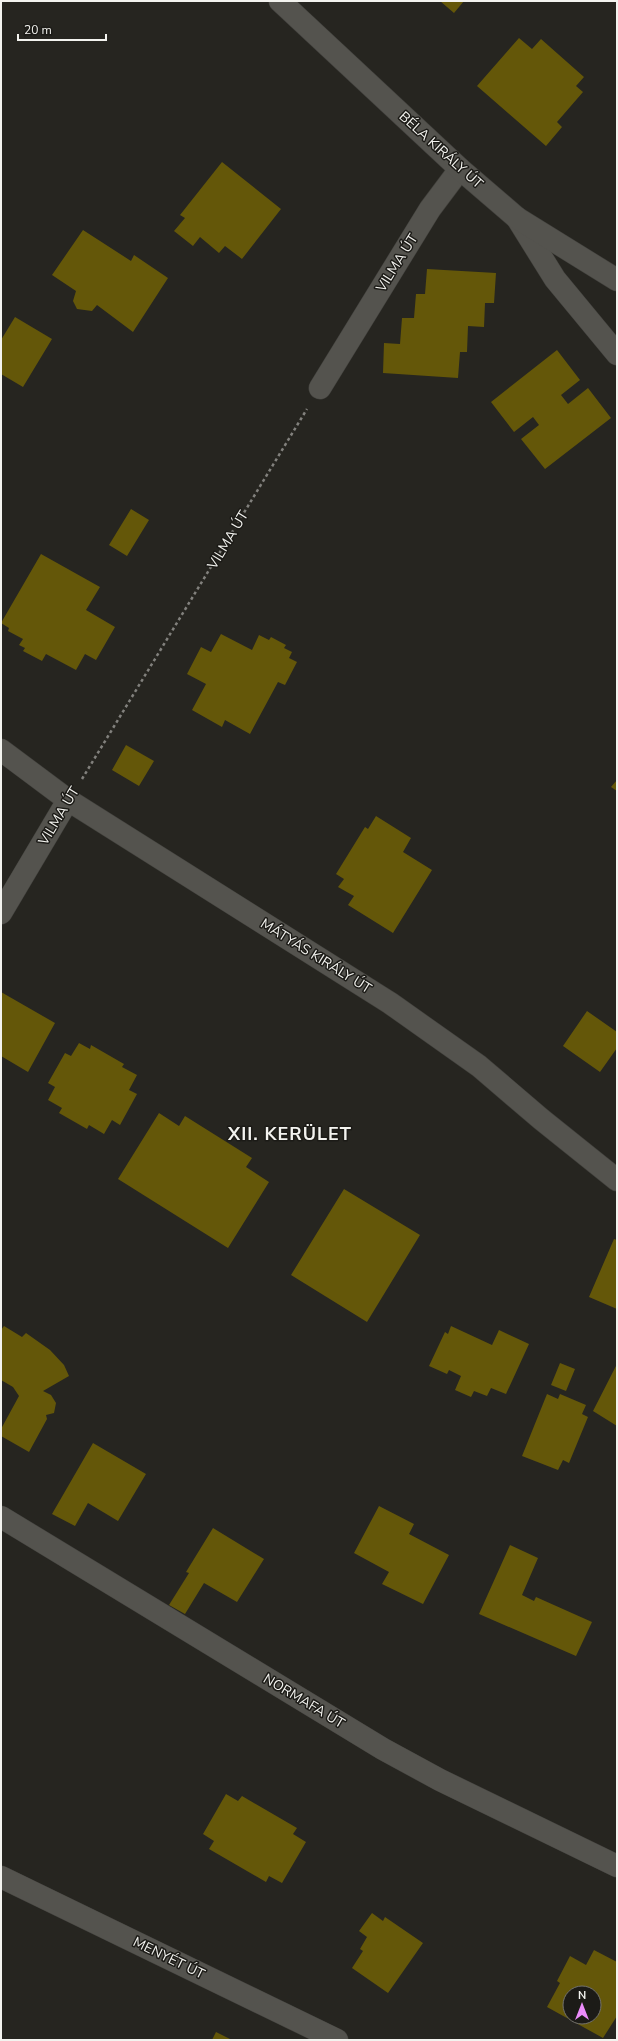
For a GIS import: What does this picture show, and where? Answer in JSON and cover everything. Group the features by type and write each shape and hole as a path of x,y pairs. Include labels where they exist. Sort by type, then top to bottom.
{"street":[{"name":"BÉLA KIRÁLY ÚT","path":"280,1 460,169 517,218 617,280"},
{"name":"VILMA ÚT","path":"320,388 430,209 460,169"},
{"path":"517,218 555,278 617,354"},
{"name":"MÁTYÁS KIRÁLY ÚT","path":"1,750 68,800 390,1003 479,1066 541,1119 617,1180"},
{"name":"VILMA ÚT","path":"1,913 68,800"},
{"name":"NORMAFA ÚT","path":"1,1517 383,1750 440,1780 617,1866"},
{"name":"MENYÉT ÚT","path":"1,1877 337,2040"}],"path":[{"name":"VILMA ÚT","path":"68,800 320,388"}],"building":[{"path":"440,1 464,1 454,13"},
{"path":"519,38 532,49 541,39 584,77 576,86 583,92 557,122 562,127 546,146 477,86"},
{"path":"222,162 281,209 242,259 225,246 219,253 200,237 193,246 174,231 185,218 180,215"},
{"path":"83,230 131,261 134,255 168,278 133,332 97,305 92,311 77,309 73,301 76,291 52,275"},
{"path":"427,269 496,273 494,303 485,303 484,327 468,326 467,352 460,352 458,378 383,373 384,343 400,344 402,318 414,318 416,294 425,294"},
{"path":"15,317 52,339 23,387 1,374 1,340"},
{"path":"557,350 580,380 561,395 568,404 588,388 611,418 545,469 521,439 539,425 533,417 514,432 491,402"},
{"path":"131,509 149,520 127,556 109,545"},
{"path":"41,554 100,587 86,610 115,627 96,660 85,654 76,670 46,654 42,661 23,651 25,648 19,645 23,639 8,631 9,628 1,623"},
{"path":"221,634 252,650 259,635 269,640 271,637 286,645 284,648 292,652 289,658 297,662 285,685 278,682 250,734 225,720 222,727 192,710 206,684 187,674 201,647 211,652"},
{"path":"126,745 154,761 139,786 112,770"},
{"path":"617,780 617,791 611,787"},
{"path":"376,816 411,838 403,852 432,870 393,933 348,905 354,896 338,887 344,879 336,874 365,827 368,829"},
{"path":"1,992 55,1023 28,1072 1,1056"},
{"path":"587,1011 617,1032 617,1048 600,1072 563,1046"},
{"path":"79,1043 90,1049 91,1045 124,1064 122,1067 137,1075 129,1090 137,1094 120,1125 112,1120 104,1134 89,1125 87,1129 59,1113 62,1108 48,1100 55,1087 48,1083 65,1053 71,1056"},
{"path":"159,1113 179,1126 185,1116 252,1158 246,1167 269,1182 228,1248 118,1179"},
{"path":"344,1189 420,1235 367,1322 291,1275"},
{"path":"614,1239 617,1240 617,1309 589,1297"},
{"path":"4,1326 22,1337 26,1333 50,1350 64,1365 69,1376 43,1391 51,1395 56,1403 54,1413 46,1415 47,1419 29,1452 1,1436 1,1429 19,1396 13,1387 1,1380 1,1330"},
{"path":"451,1326 492,1345 499,1330 529,1344 506,1394 491,1388 487,1396 474,1391 471,1397 455,1390 461,1376 449,1370 447,1374 429,1366 445,1332 448,1334"},
{"path":"560,1363 575,1369 566,1391 551,1385"},
{"path":"617,1364 617,1426 593,1411"},
{"path":"547,1394 558,1399 560,1394 586,1405 582,1414 588,1417 569,1463 563,1460 558,1470 522,1456"},
{"path":"93,1443 146,1474 118,1521 88,1503 75,1526 52,1514"},
{"path":"379,1506 414,1524 409,1534 449,1555 423,1604 382,1584 389,1572 354,1553"},
{"path":"213,1528 264,1559 237,1602 204,1583 185,1614 169,1605 189,1573 186,1572"},
{"path":"510,1545 538,1558 522,1595 534,1601 536,1597 592,1622 576,1656 479,1614"},
{"path":"226,1794 238,1801 242,1796 297,1828 293,1834 306,1842 282,1883 269,1876 266,1882 209,1849 214,1841 203,1834"},
{"path":"372,1913 383,1921 385,1917 423,1943 388,1993 352,1968 363,1951 360,1949 367,1937 359,1931"},
{"path":"594,1950 617,1962 617,2016 603,2038 580,2025 602,2025 602,1985 562,1985 562,2015 547,2007 560,1983 557,1981 570,1956 586,1965"},
{"path":"216,2032 232,2040 212,2040"}],"district":[{"name":"XII. KERÜLET","path":"290,1134"}]}
